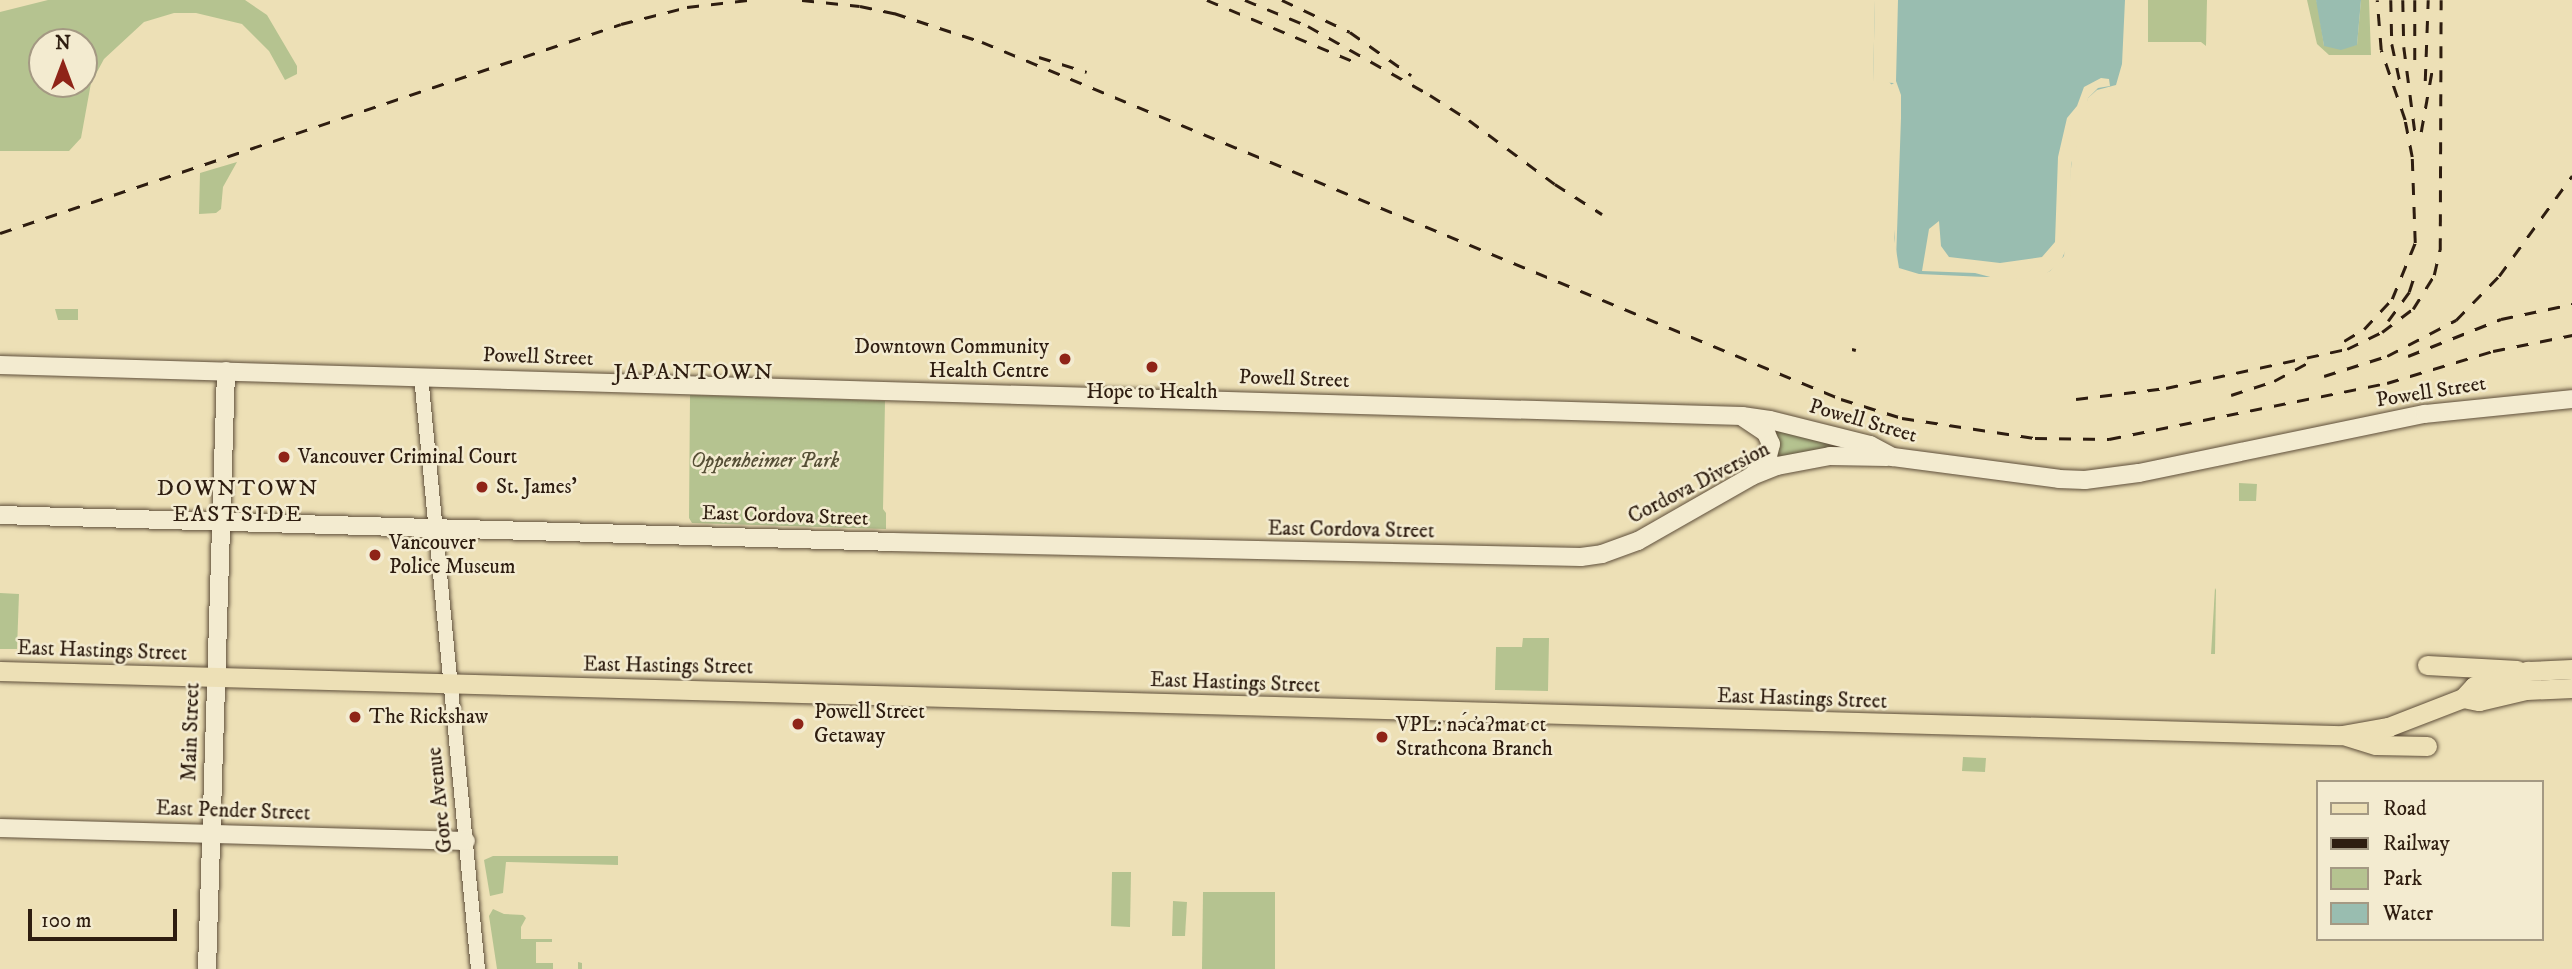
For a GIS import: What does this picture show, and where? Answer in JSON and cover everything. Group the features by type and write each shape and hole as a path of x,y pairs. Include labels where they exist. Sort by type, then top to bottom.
{"main road":[{"name":"Powell Street","path":"0,365 1742,416 1770,420 1870,445 1902,458 2059,479 2109,478 2425,414 2572,399"},
{"name":"Main Street","path":"207,969 226,371"},
{"path":"1742,416 1766,433 1771,444 1768,456 1752,476"},
{"name":"Cordova Diversion","path":"1568,557 1602,554 1639,541 1752,476 1809,458 1902,458"},
{"name":"East Cordova Street","path":"0,515 874,541 1568,557"},
{"path":"2427,665 2528,671"},
{"name":"East Hastings Street","path":"0,671 2060,730 2342,735 2388,727 2463,698 2474,686 2528,671 2572,669"},
{"name":"East Hastings Street","path":"2463,698 2479,701 2526,690 2572,688"},
{"path":"2342,735 2376,745 2427,746"},
{"name":"East Pender Street","path":"0,828 466,841"}],"street":[{"name":"Gore Avenue","path":"421,376 478,969"}],"green space":[{"path":"48,0 245,0 267,15 297,66 297,74 285,80 269,51 242,24 196,13 174,13 144,22 104,59 98,70 98,28 28,28 28,98 88,98 81,138 69,151 0,151 0,12"},
{"path":"2148,0 2207,0 2206,46 2201,42 2148,42"},
{"path":"2307,0 2316,0 2318,5 2324,46 2357,45 2361,0 2369,0 2371,55 2329,55 2317,44"},
{"path":"237,162 223,187 221,209 216,213 199,214 200,173"},
{"path":"55,309 78,309 78,320 58,320"},
{"name":"Oppenheimer Park","path":"690,395 885,401 883,509 886,513 886,529 692,523 689,518"},
{"path":"1767,425 1864,449 1819,450 1775,458"},
{"path":"2239,483 2257,484 2256,501 2239,501"},
{"path":"2215,588 2215,654 2211,654"},
{"path":"0,593 19,594 17,649 0,649"},
{"path":"1523,638 1549,638 1548,691 1495,690 1496,647 1522,647"},
{"path":"1963,757 1986,758 1985,772 1962,771"},
{"path":"493,856 618,856 618,865 506,862 503,893 490,896 484,860"},
{"path":"1112,872 1131,872 1130,927 1111,926"},
{"path":"1203,892 1275,892 1275,969 1202,969"},
{"path":"1173,901 1187,902 1185,936 1172,936"},
{"path":"493,909 504,914 523,915 526,918 521,927 521,939 552,939 552,942 536,942 536,963 553,963 553,969 497,969 489,916"}],"water":[{"path":"1875,0 2125,0 2122,64 2116,85 2097,90 2088,98 2072,156 2064,256 2050,271 2038,277 1985,277 1919,274 1899,268 1894,237 1894,87 1889,82 1873,82"},
{"path":"2316,0 2361,0 2357,45 2341,50 2324,46"}],"pier":[{"path":"1875,0 1898,0 1896,81 1901,95 1901,118 1896,261 1891,182 1893,105 1889,86 1894,83 1873,82"},
{"path":"2101,78 2109,79 2110,86 2098,88 2088,98 2086,117 2071,164 2070,240 2060,263 2042,277 2030,278 1998,279 1975,273 1922,271 1929,229 1939,221 1941,246 1949,257 2000,263 2042,257 2055,242 2058,157 2067,118 2077,106 2084,87"}],"railway":[{"path":"0,233 621,24 687,7 748,0"},
{"path":"802,0 860,6 894,13 982,42 1841,399 1902,418 2035,438 2109,439 2387,383 2493,351 2572,335"},
{"path":"1207,0 1360,64"},
{"path":"1245,0 1308,26 1430,95 1602,214"},
{"path":"1282,0 1350,32 1411,75"},
{"path":"2344,341 2364,329 2392,299 2415,243 2412,157 2405,120 2381,50 2377,0"},
{"path":"2391,0 2392,44 2400,81"},
{"path":"2403,0 2404,47 2415,132"},
{"path":"2415,0 2415,66"},
{"path":"2425,81 2428,0"},
{"path":"2076,399 2166,388 2347,349 2382,332 2413,309 2434,275 2440,250 2441,0"},
{"path":"1039,57 1087,72"},
{"path":"2421,132 2432,70"},
{"path":"2324,376 2387,356 2456,320 2499,276 2572,176"},
{"path":"2388,321 2409,292 2416,270"},
{"path":"2408,356 2501,319 2572,304"},
{"path":"1852,349 1856,350"},
{"path":"2231,395 2274,381 2311,361"}],"place":[{"name":"Downtown Community Health Centre","path":"1065,359"},
{"name":"Hope to Health","path":"1152,367"},
{"name":"Vancouver Criminal Court","path":"284,457"},
{"name":"St. James'","path":"482,487"},
{"name":"Vancouver Police Museum","path":"375,555"},
{"name":"The Rickshaw","path":"355,717"},
{"name":"Powell Street Getaway","path":"798,724"},
{"name":"VPL: nə́c̓aʔmat ct Strathcona Branch","path":"1382,737"}],"district":[{"name":"JAPANTOWN","path":"694,373"},
{"name":"DOWNTOWN EASTSIDE","path":"238,502"}]}
